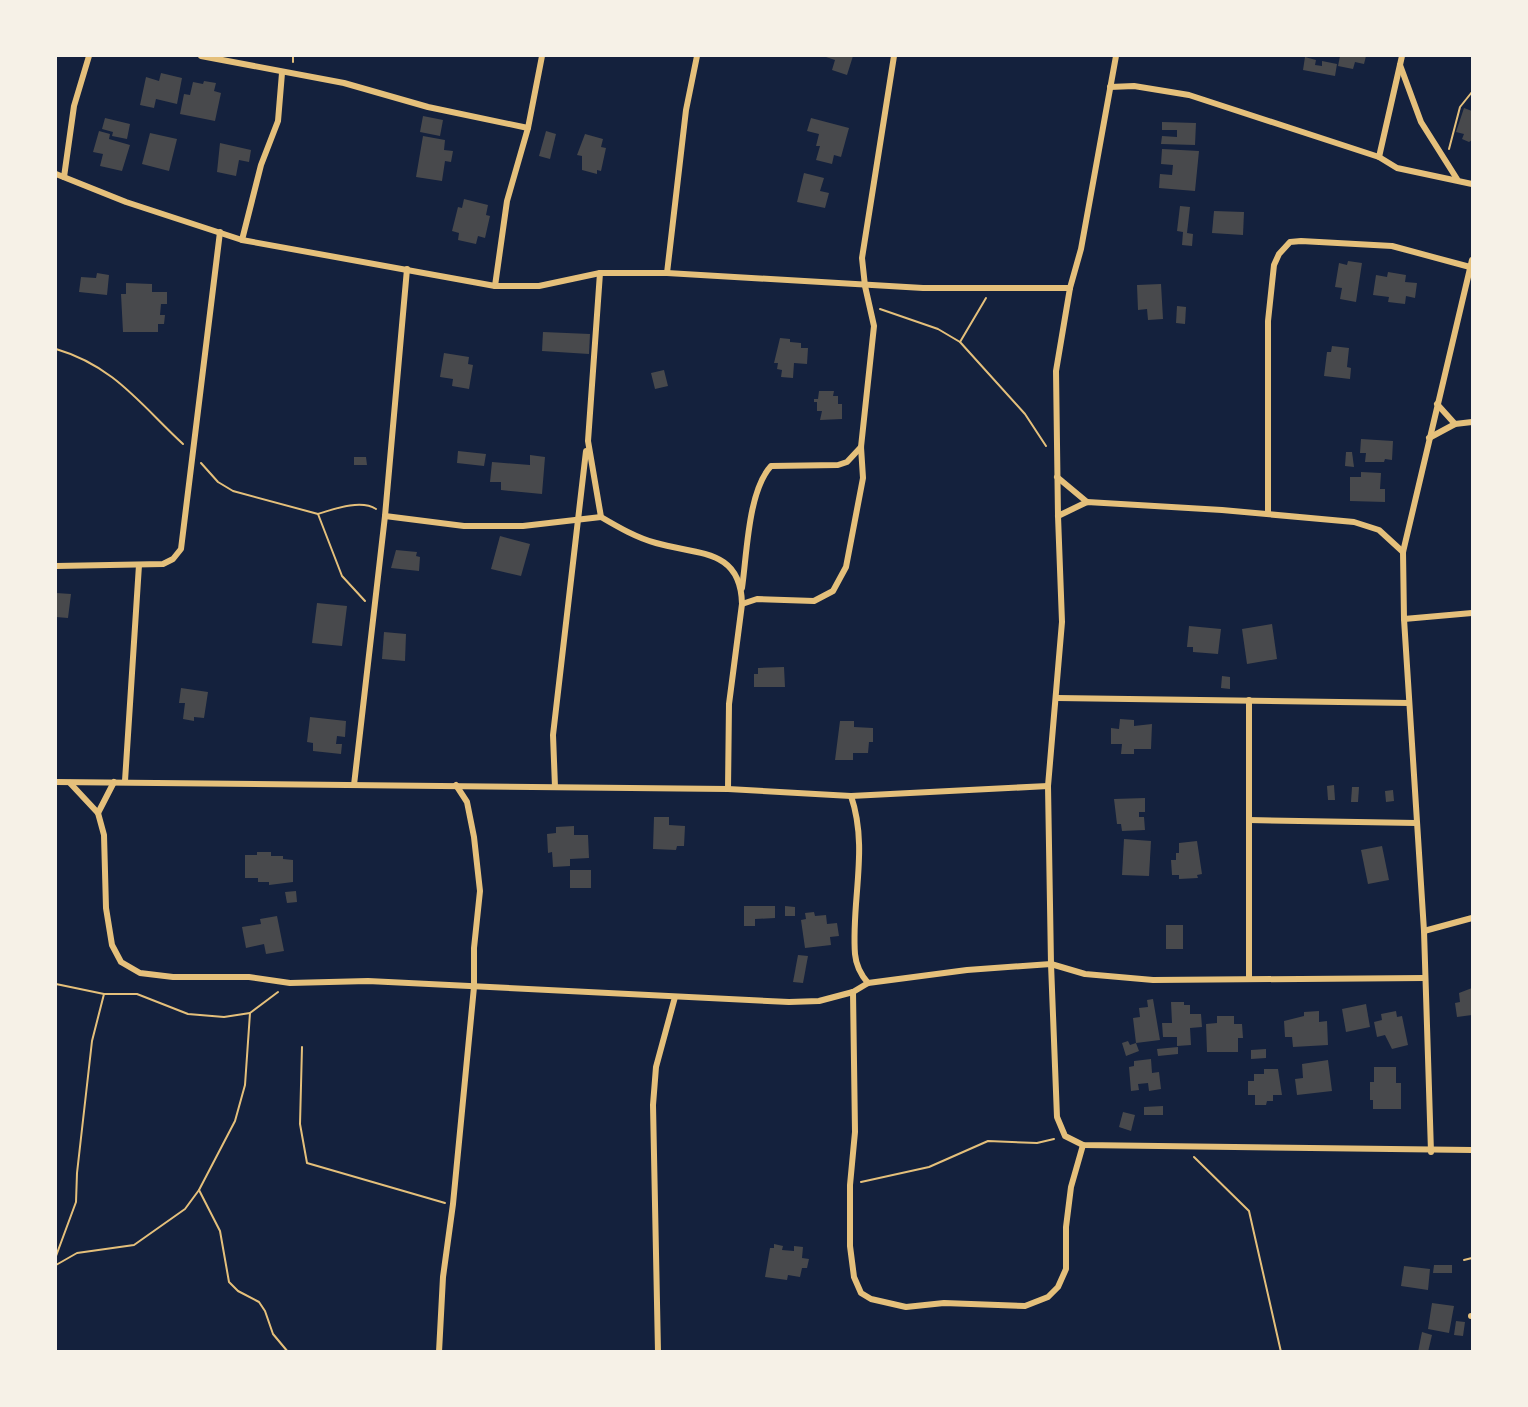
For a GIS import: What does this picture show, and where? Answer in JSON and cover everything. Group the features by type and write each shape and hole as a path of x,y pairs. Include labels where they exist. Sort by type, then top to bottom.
{"street":[{"path":"64,177 74,106 89,56"},
{"path":"201,56 344,83 428,107 528,128"},
{"path":"495,286 507,201 528,128 542,56"},
{"path":"667,273 686,110 697,56"},
{"path":"742,604 757,599 814,601 834,591 846,567 863,478 861,447 874,326 872,306 865,286 862,258 894,56"},
{"path":"1116,56 1056,371 1062,622 1048,786 1051,964 1057,1117 1065,1136 1083,1145 1431,1152 1473,1150"},
{"path":"1379,157 1402,56"},
{"path":"1400,65 1421,122 1457,179"},
{"path":"242,240 261,165 278,121 282,73"},
{"path":"1110,87 1134,86 1189,95 1379,157 1397,168 1473,184"},
{"path":"56,174 126,202 242,240 495,286 539,286 600,273 667,273 865,286 991,290 1070,288"},
{"path":"56,566 163,564 173,559 181,549 220,232"},
{"path":"1268,514 1268,321 1274,265 1279,254 1290,242 1300,241 1392,246 1470,267"},
{"path":"1431,1152 1424,931 1404,620 1403,552 1473,260"},
{"path":"354,785 376,605 407,269"},
{"path":"555,787 553,735 588,441 600,273"},
{"path":"1437,404 1455,424"},
{"path":"1429,438 1455,424 1473,422"},
{"path":"588,441 602,517"},
{"path":"728,789 729,704 753,510 763,475 771,466 838,465 848,462 861,447"},
{"path":"1057,477 1088,502"},
{"path":"1058,516 1088,502 1354,522 1379,530 1403,552"},
{"path":"385,516 464,526 562,523 602,517 654,543 719,558 735,572 742,588"},
{"path":"125,781 138,565"},
{"path":"1404,620 1473,613"},
{"path":"1057,698 1409,703"},
{"path":"1249,700 1249,980"},
{"path":"56,782 728,789 851,795 1048,786"},
{"path":"98,813 114,782"},
{"path":"70,783 98,813 104,835 106,908 112,945 121,962 140,973 173,977 249,977 290,983 368,981 789,1002 819,1001 853,992 868,983 967,970 1051,964 1085,974 1153,980 1424,978"},
{"path":"439,1352 443,1277 453,1204 474,987 474,948 480,891 474,837 466,802 456,785"},
{"path":"851,795 858,816 860,874 855,955 860,974 868,983"},
{"path":"1249,820 1416,823"},
{"path":"1424,931 1473,918"},
{"path":"853,992 855,1132 850,1185 850,1246 854,1277 861,1293 870,1299 906,1307 944,1303 1025,1306 1048,1297 1058,1287 1066,1269 1066,1227 1071,1187 1083,1145"},
{"path":"658,1352 653,1105 656,1067 675,997"}],"path":[{"path":"1446,161 1460,107 1473,92"},
{"path":"960,342 991,290"},
{"path":"872,306 938,329 960,342 1025,414 1057,464"},
{"path":"56,349 80,356 113,375 192,452 218,482 233,491 318,514 340,507 370,505 385,516"},
{"path":"318,514 342,576 364,601 376,605"},
{"path":"56,984 104,994 137,994 188,1014 224,1017 250,1013 290,983"},
{"path":"56,1256 76,1202 92,1041 104,994"},
{"path":"56,1265 77,1253 134,1245 185,1209 199,1191 235,1121 243,1094 250,1013"},
{"path":"302,1047 300,1124 307,1163 432,1201 453,1204"},
{"path":"850,1185 928,1167 988,1141 1037,1143 1065,1136"},
{"path":"1184,1147 1249,1211 1281,1352"},
{"path":"199,1191 220,1231 229,1282 238,1291 259,1302 265,1311 273,1334 288,1352"},
{"path":"1464,1260 1473,1258"}],"building":[{"path":"823,56 853,56 847,75 832,70 835,60"},
{"path":"1340,56 1366,56 1364,64 1355,62 1353,69 1338,66"},
{"path":"1305,57 1316,60 1315,65 1322,66 1322,61 1337,64 1335,76 1303,70"},
{"path":"161,73 182,78 177,104 156,99 154,108 140,105 146,77 159,81"},
{"path":"204,81 216,83 214,91 221,93 215,121 180,114 184,94 190,95 193,82 203,84"},
{"path":"1464,108 1472,111 1472,140 1469,142 1462,139 1464,134 1456,132"},
{"path":"423,116 443,120 440,136 420,132"},
{"path":"105,118 130,124 127,139 112,136 113,132 102,129"},
{"path":"811,118 849,128 841,157 834,155 832,164 816,160 820,146 816,146 819,134 807,131"},
{"path":"1162,122 1196,123 1195,145 1161,144 1162,136 1177,137 1177,130 1162,130"},
{"path":"99,131 110,134 109,139 130,145 122,171 100,166 103,154 93,152"},
{"path":"546,131 556,134 550,159 539,156"},
{"path":"150,133 177,139 169,171 142,164"},
{"path":"585,134 603,139 601,147 606,148 601,171 597,170 597,174 582,170 582,156 577,155"},
{"path":"423,136 445,140 444,150 453,151 451,162 445,161 442,181 416,177"},
{"path":"220,143 251,150 249,162 239,160 236,176 217,172"},
{"path":"1162,149 1199,151 1195,191 1159,188 1160,174 1172,175 1173,165 1161,164"},
{"path":"804,173 824,178 820,191 829,193 825,208 797,202"},
{"path":"464,199 488,205 486,215 490,216 485,238 478,236 476,244 458,240 459,233 452,231 458,207 462,208"},
{"path":"1180,206 1190,207 1187,233 1193,234 1192,246 1182,245 1183,232 1177,231"},
{"path":"1214,211 1244,212 1243,235 1212,233"},
{"path":"1348,261 1362,263 1356,302 1340,299 1342,288 1335,287 1339,263 1347,265"},
{"path":"1388,272 1406,275 1405,282 1417,283 1415,298 1406,296 1405,304 1388,302 1389,297 1373,295 1376,275 1387,277"},
{"path":"97,273 109,275 107,295 79,292 81,277 96,278"},
{"path":"126,283 152,284 152,292 167,292 167,304 161,304 160,315 165,315 164,324 158,324 158,332 123,332 121,294 126,294"},
{"path":"1161,284 1163,319 1148,320 1147,309 1138,310 1137,285"},
{"path":"1177,306 1186,307 1185,324 1176,323"},
{"path":"543,332 590,334 589,354 542,351"},
{"path":"780,338 790,339 790,342 801,343 801,348 808,348 807,364 794,363 793,378 781,377 782,370 777,369 778,363 774,363"},
{"path":"1332,346 1349,348 1347,367 1351,368 1350,379 1324,376 1327,352 1331,352"},
{"path":"444,353 469,357 468,364 473,365 469,389 452,386 453,379 440,377"},
{"path":"664,370 668,386 655,389 651,373"},
{"path":"819,391 834,391 833,396 838,396 838,404 842,404 842,419 820,420 822,411 817,411 817,402 814,402 814,399 818,399"},
{"path":"1361,439 1393,441 1392,460 1365,462 1366,453 1360,453"},
{"path":"458,451 486,454 484,466 457,463"},
{"path":"1346,452 1352,452 1354,467 1345,466"},
{"path":"530,455 545,457 542,494 501,490 501,482 490,482 492,462 530,465"},
{"path":"354,457 366,457 367,465 354,465"},
{"path":"1361,472 1381,473 1380,489 1385,489 1385,502 1350,501 1350,477 1361,477"},
{"path":"500,536 530,544 521,576 491,569"},
{"path":"396,550 417,552 416,556 420,557 419,571 391,568"},
{"path":"56,593 71,594 68,618 56,617"},
{"path":"317,603 347,606 342,646 312,643"},
{"path":"1272,624 1277,659 1247,664 1242,629"},
{"path":"1189,626 1221,629 1218,654 1193,652 1193,647 1187,647"},
{"path":"384,632 406,634 405,661 382,659"},
{"path":"784,667 785,687 754,687 754,674 758,674 758,668"},
{"path":"1222,676 1230,677 1230,689 1221,688"},
{"path":"181,688 208,692 204,718 194,717 194,721 183,719 185,703 179,703"},
{"path":"310,717 346,721 345,737 337,736 336,744 342,744 341,754 313,751 313,743 307,742"},
{"path":"1120,719 1134,720 1134,726 1152,724 1151,749 1134,749 1134,754 1121,754 1122,744 1111,744 1111,728 1119,729"},
{"path":"840,721 854,721 854,727 873,728 873,742 869,742 868,753 853,753 853,760 835,760"},
{"path":"1334,785 1335,800 1328,800 1327,786"},
{"path":"1352,787 1359,787 1358,802 1351,802"},
{"path":"1393,790 1394,801 1386,802 1385,791"},
{"path":"1145,798 1145,812 1139,812 1139,817 1144,817 1145,830 1122,831 1121,824 1117,824 1114,799"},
{"path":"654,817 669,817 669,825 685,826 684,846 677,846 676,850 653,849"},
{"path":"574,826 574,835 588,835 589,858 570,859 570,866 553,867 552,852 548,853 547,834 556,833 556,827"},
{"path":"1124,839 1151,841 1149,876 1122,875"},
{"path":"1197,841 1202,874 1197,875 1198,878 1179,879 1179,875 1172,875 1171,860 1176,860 1179,843"},
{"path":"1382,846 1389,880 1368,884 1361,850"},
{"path":"257,852 271,852 271,856 283,856 283,859 293,860 293,882 269,885 269,882 258,882 258,878 245,878 245,855 257,855"},
{"path":"570,870 591,870 591,888 570,888"},
{"path":"296,891 297,902 287,903 285,892"},
{"path":"744,906 775,906 775,918 755,919 755,926 744,926"},
{"path":"785,906 795,907 795,916 785,916"},
{"path":"814,912 815,916 826,915 827,924 837,923 839,936 830,937 831,945 805,948 801,920 806,919 805,913"},
{"path":"277,916 284,951 266,954 264,944 246,948 242,927 261,924 260,919"},
{"path":"1166,925 1183,925 1183,949 1166,949"},
{"path":"798,955 808,956 803,983 793,982"},
{"path":"1472,988 1472,1015 1457,1017 1455,1003 1460,1002 1459,993"},
{"path":"1153,999 1160,1040 1136,1043 1133,1018 1140,1017 1139,1008 1148,1007 1147,1000"},
{"path":"1171,1002 1184,1002 1184,1005 1190,1005 1190,1014 1201,1014 1202,1027 1190,1028 1191,1045 1177,1046 1177,1037 1163,1037 1162,1023 1172,1023"},
{"path":"1366,1004 1370,1027 1346,1032 1342,1009"},
{"path":"1319,1011 1319,1022 1327,1021 1328,1045 1293,1047 1292,1037 1285,1037 1284,1021 1304,1016 1304,1012"},
{"path":"1396,1011 1397,1017 1402,1016 1408,1045 1392,1049 1385,1035 1377,1037 1374,1022 1382,1020 1381,1014"},
{"path":"1217,1016 1234,1016 1234,1024 1242,1024 1243,1038 1238,1038 1238,1052 1207,1052 1206,1024 1217,1023"},
{"path":"1128,1041 1130,1045 1136,1043 1139,1051 1126,1056 1122,1043"},
{"path":"1178,1047 1178,1054 1158,1056 1157,1049"},
{"path":"1266,1049 1266,1058 1251,1059 1251,1050"},
{"path":"1151,1059 1152,1073 1159,1072 1161,1089 1149,1091 1148,1083 1138,1084 1139,1090 1131,1091 1129,1067 1134,1066 1134,1061"},
{"path":"1328,1060 1332,1091 1297,1095 1295,1079 1303,1078 1302,1064"},
{"path":"1374,1067 1396,1067 1396,1083 1401,1083 1401,1109 1373,1109 1373,1100 1370,1100 1370,1082 1374,1082"},
{"path":"1264,1069 1278,1069 1282,1095 1273,1095 1273,1101 1267,1101 1266,1105 1255,1105 1255,1095 1248,1095 1248,1081 1254,1081 1254,1074 1264,1074"},
{"path":"1163,1106 1163,1115 1144,1115 1144,1107"},
{"path":"1123,1112 1135,1115 1131,1131 1119,1127"},
{"path":"774,1244 783,1246 782,1250 794,1251 794,1246 803,1247 802,1258 809,1259 807,1268 802,1268 800,1277 788,1275 787,1280 765,1277 770,1248 774,1248"},
{"path":"1434,1265 1452,1265 1452,1273 1433,1273"},
{"path":"1404,1266 1430,1269 1428,1290 1401,1286"},
{"path":"1432,1303 1454,1306 1449,1333 1428,1329"},
{"path":"1456,1321 1465,1322 1463,1336 1454,1335"},
{"path":"1422,1332 1432,1335 1428,1352 1418,1352"}]}
